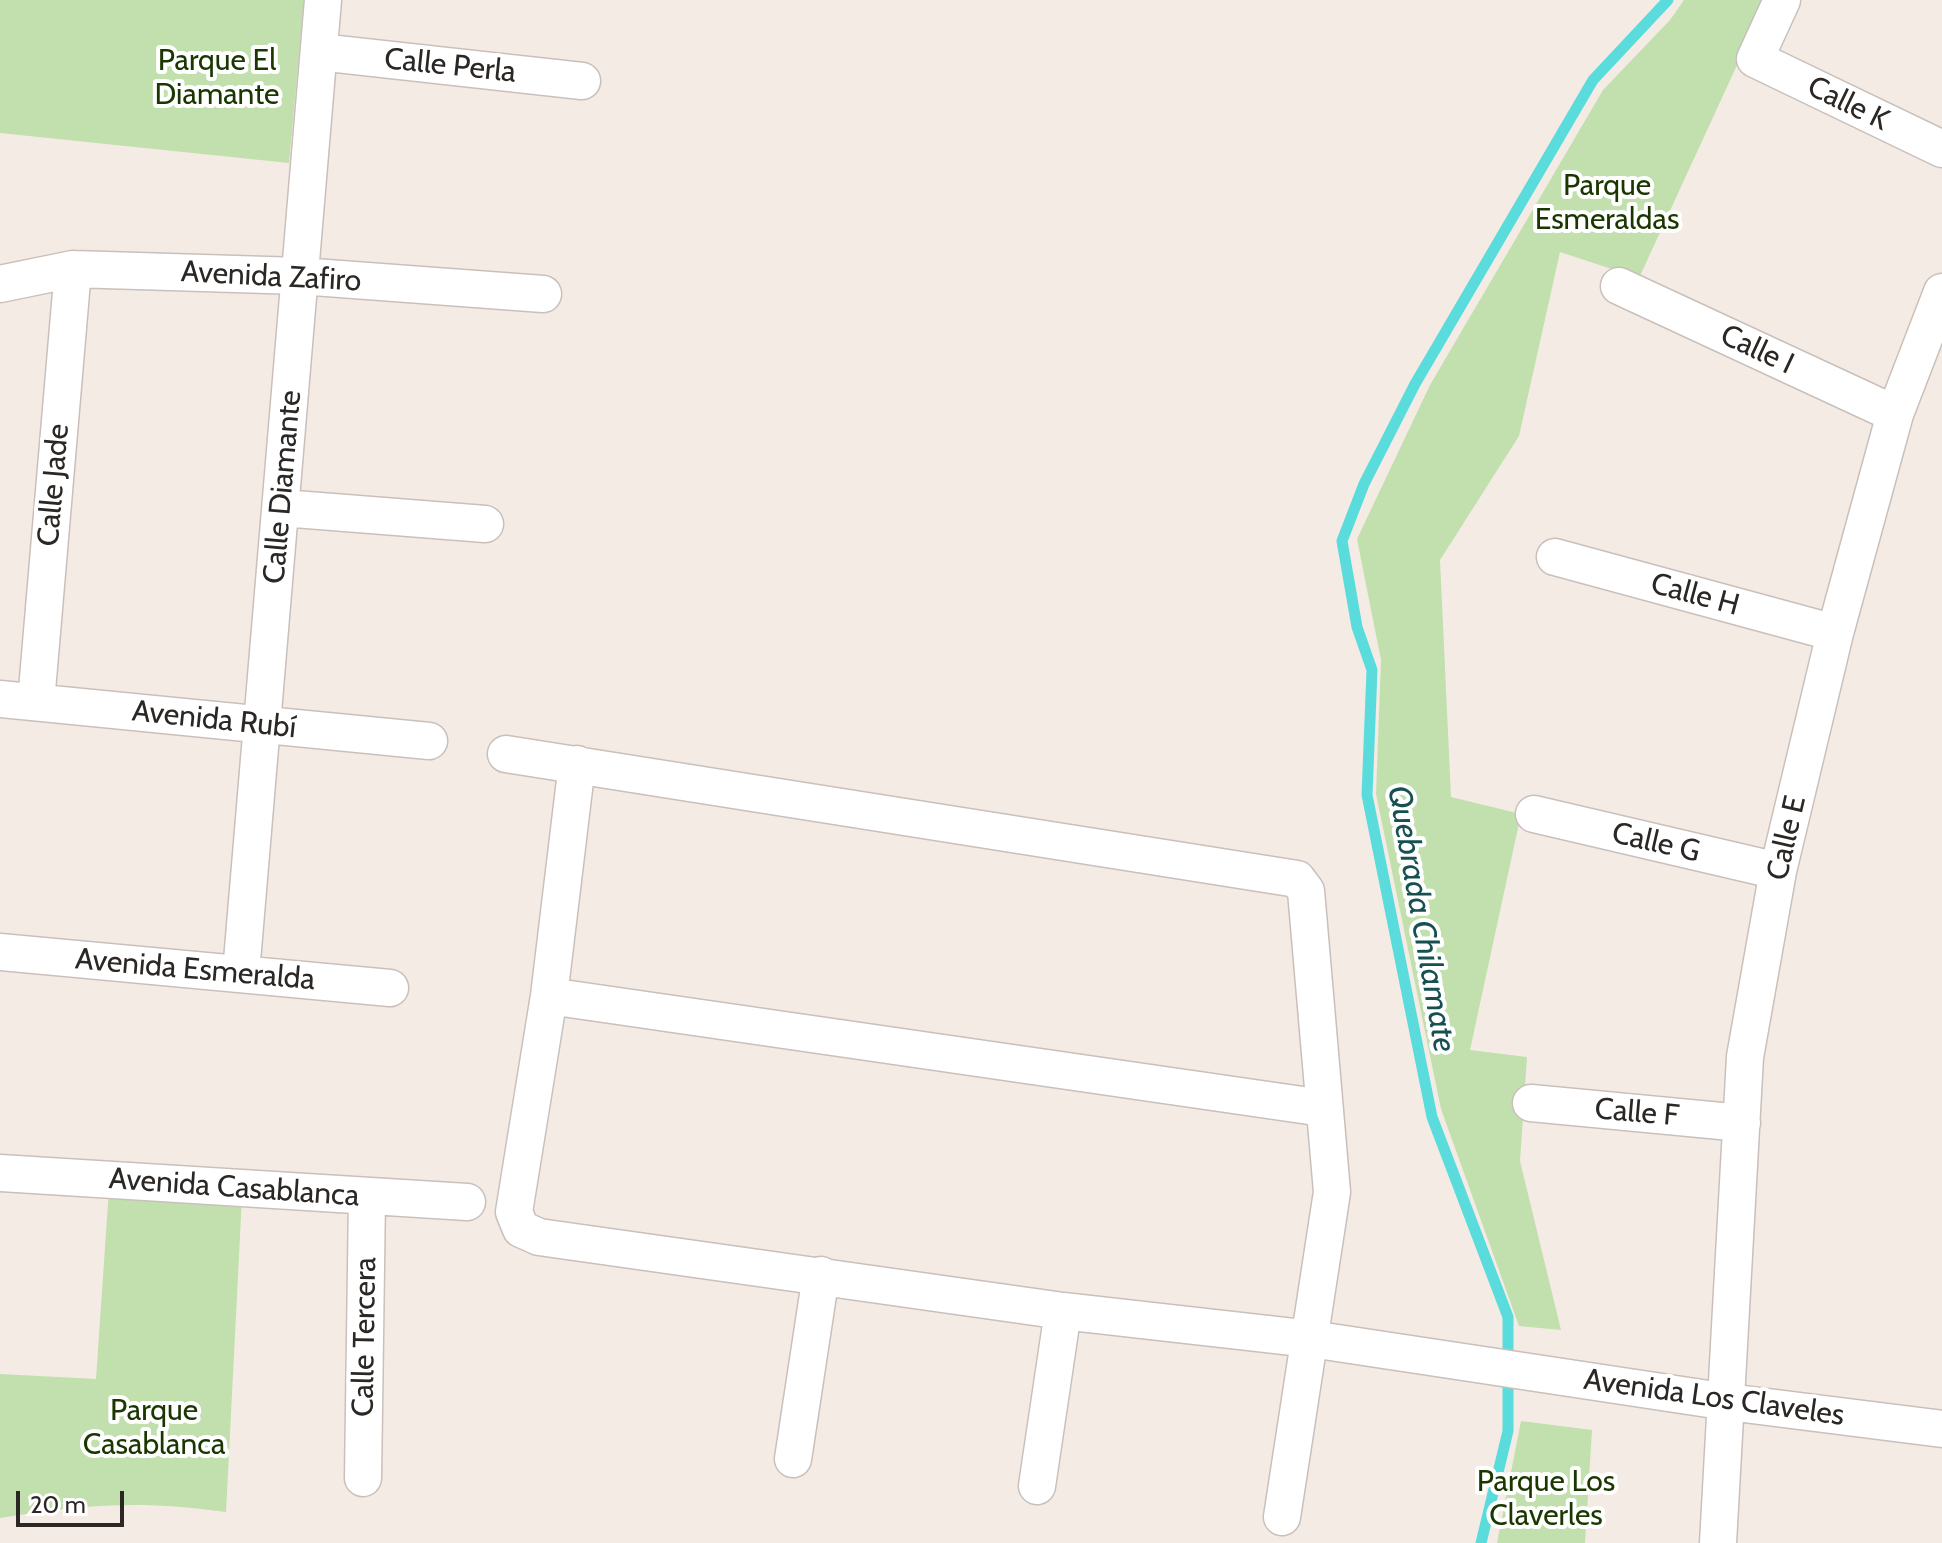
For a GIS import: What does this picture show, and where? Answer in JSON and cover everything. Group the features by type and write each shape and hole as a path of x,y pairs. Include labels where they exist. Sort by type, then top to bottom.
{"street":[{"name":"Calle Diamante","path":"241,973 323,0"},
{"name":"Calle K","path":"1782,0 1755,59 1942,149"},
{"name":"Calle Perla","path":"319,52 582,81"},
{"name":"Avenida Zafiro","path":"0,284 73,269 300,276 543,294"},
{"name":"Calle Jade","path":"36,702 73,269"},
{"name":"Calle I","path":"1619,286 1895,414"},
{"name":"Calle E","path":"1718,1543 1745,1057 1778,871 1835,633 1895,414 1942,292"},
{"path":"282,508 485,524"},
{"name":"Calle H","path":"1555,557 1835,633"},
{"name":"Avenida Rubí","path":"0,699 429,741"},
{"path":"506,754 1297,879 1306,891 1332,1192 1282,1517"},
{"path":"577,764 549,996 1323,1108"},
{"name":"Calle G","path":"1534,814 1778,871"},
{"name":"Avenida Esmeralda","path":"0,952 390,988"},
{"name":"Avenida Los Claveles","path":"549,996 514,1212 521,1229 539,1237 1063,1311 1311,1339 1728,1402 1942,1429"},
{"name":"Calle F","path":"1531,1103 1742,1123"},
{"name":"Avenida Casablanca","path":"0,1173 467,1202"},
{"name":"Calle Tercera","path":"363,1478 367,1196"},
{"path":"793,1459 821,1275"},
{"path":"1037,1486 1063,1311"}],"green space":[{"name":"Parque El Diamante","path":"0,0 304,0 289,163 0,133"},
{"name":"Parque Esmeraldas","path":"1684,0 1767,0 1639,278 1560,252 1519,436 1440,560 1451,797 1521,814 1470,1050 1527,1057 1520,1161 1561,1330 1519,1326 1441,1109 1376,794 1381,660 1357,539 1430,385 1603,90 1670,20"},
{"name":"Parque Casablanca","path":"109,1189 242,1197 226,1512 113,1505 0,1518 0,1374 96,1379"},
{"name":"Parque Los Claverles","path":"1521,1421 1592,1430 1585,1543 1497,1543"}],"waterway":[{"name":"Quebrada Chilamate","path":"1481,1543 1508,1431 1508,1317 1432,1117 1367,795 1372,670 1357,627 1342,541 1364,484 1415,384 1593,80 1668,0"}]}
